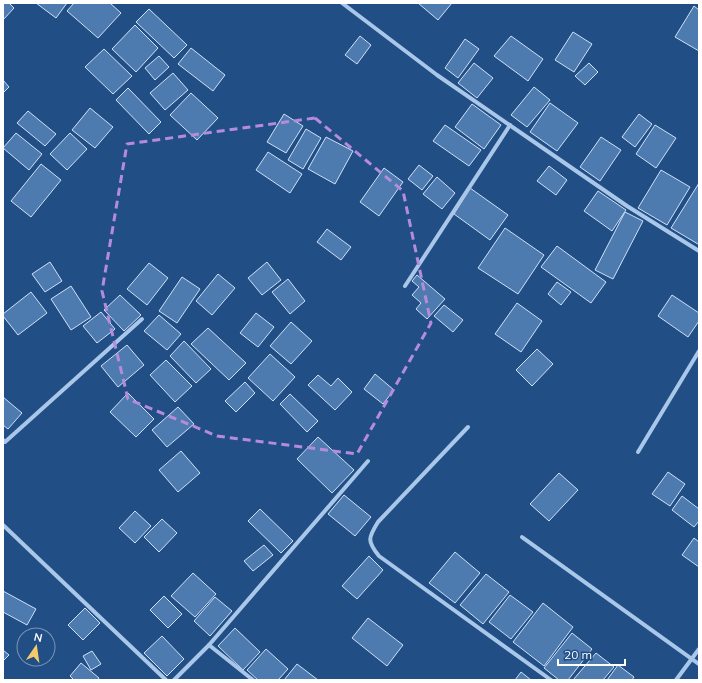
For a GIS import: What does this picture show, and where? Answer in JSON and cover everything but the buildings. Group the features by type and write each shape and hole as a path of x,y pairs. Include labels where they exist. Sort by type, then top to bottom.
{"street":[{"path":"342,3 437,75 626,206 699,250"},
{"path":"405,286 510,125"},
{"path":"3,440 5,442 142,319"},
{"path":"638,452 699,351"},
{"path":"468,428 378,522 371,533 371,546 379,556 551,680"},
{"path":"174,680 209,644 368,461"},
{"path":"3,525 166,680"},
{"path":"522,537 699,664"},
{"path":"209,644 253,680"},
{"path":"676,680 699,649"}],"highlighted area":[{"path":"315,118 403,191 431,323 357,454 217,436 128,399 102,291 127,144"}]}
